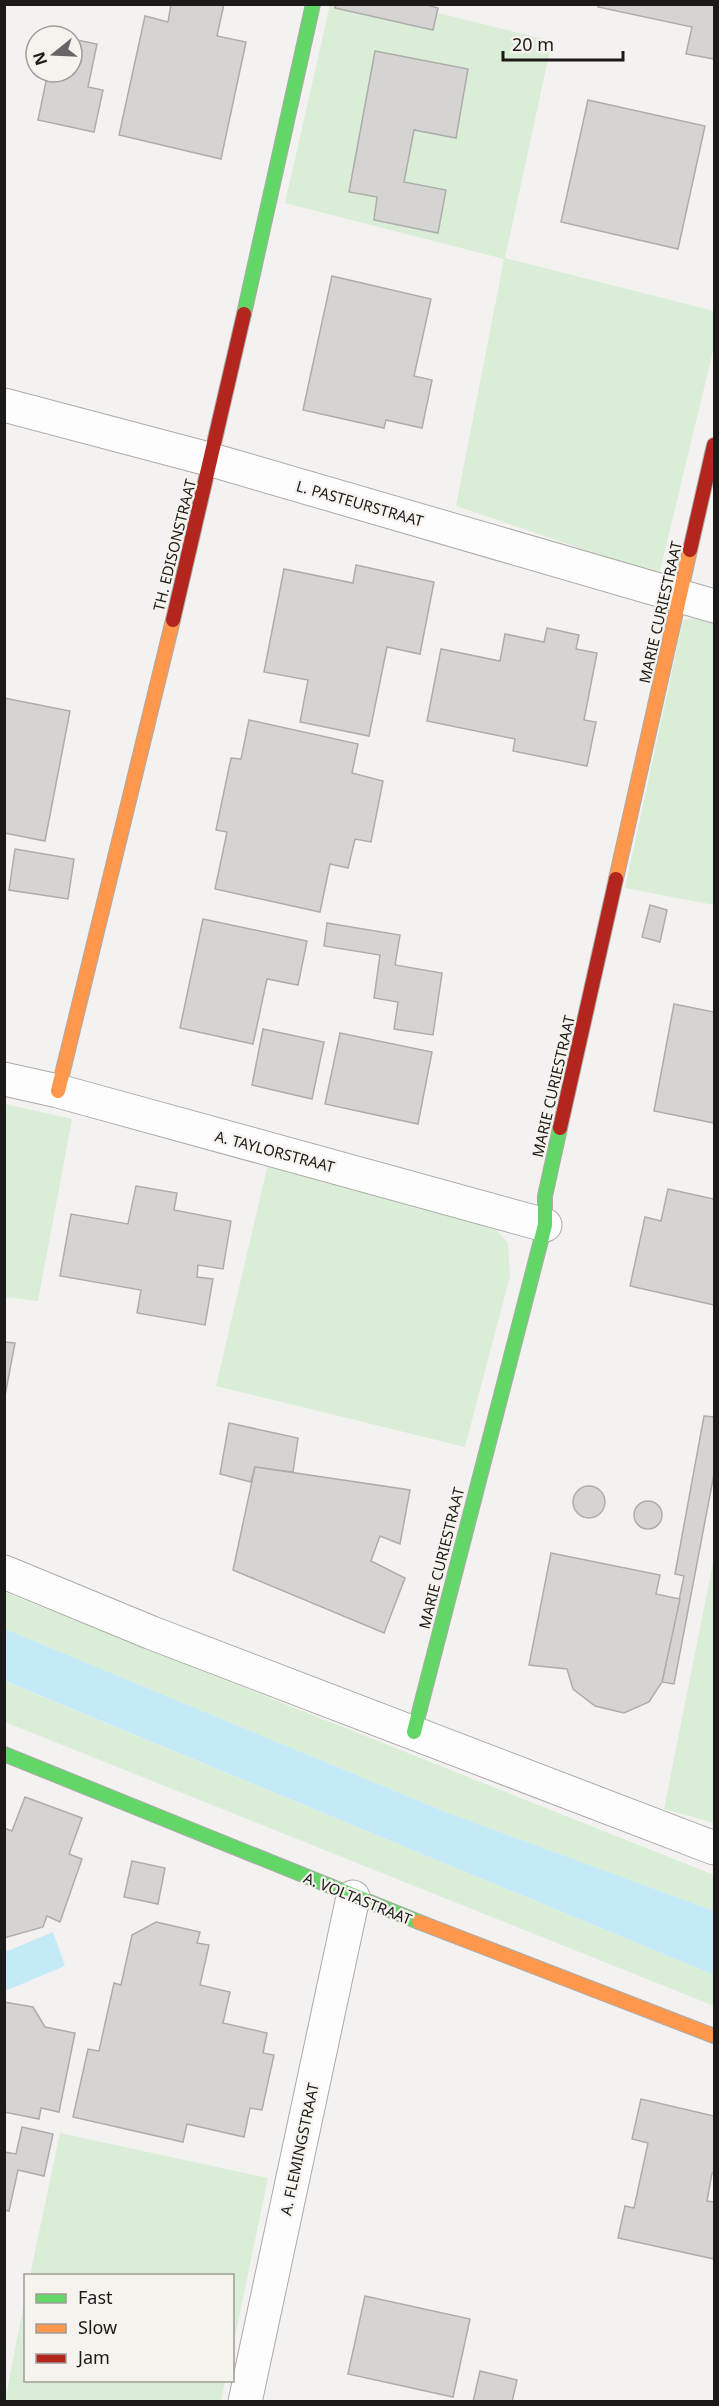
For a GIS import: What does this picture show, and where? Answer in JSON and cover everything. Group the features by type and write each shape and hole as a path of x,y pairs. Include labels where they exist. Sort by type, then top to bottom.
{"street":[{"name":"TH. EDISONSTRAAT","path":"58,1091 212,460 313,4"},
{"name":"L. PASTEURSTRAAT","path":"4,405 212,460 714,606"},
{"name":"MARIE CURIESTRAAT","path":"414,1732 544,1225 545,1196 714,445"},
{"name":"A. TAYLORSTRAAT","path":"4,1079 58,1091 544,1225"},
{"path":"4,1572 152,1633 714,1848"},
{"name":"A. VOLTASTRAAT","path":"4,1754 353,1896 714,2036"},
{"name":"A. FLEMINGSTRAAT","path":"245,2402 353,1896"}],"green space":[{"path":"330,5 405,5 552,41 505,258 714,311 714,347 659,575 456,506 504,259 285,203"},
{"path":"706,616 714,619 714,905 625,888 683,620"},
{"path":"5,1104 72,1119 38,1301 5,1297"},
{"path":"268,1164 485,1217 508,1243 510,1276 465,1447 216,1386"},
{"path":"714,1558 714,1823 664,1809"},
{"path":"4,1592 714,1875 714,1911 443,1811 5,1629"},
{"path":"4,1681 714,1975 714,2006 5,1722"},
{"path":"60,2133 268,2178 234,2341 234,2274 30,2274"},
{"path":"24,2303 24,2382 225,2382 221,2401 5,2401"}],"water":[{"path":"5,1629 443,1811 714,1911 714,1975 5,1681"},
{"path":"53,1932 65,1966 5,1991 5,1952"}],"building":[{"path":"171,4 224,4 217,36 246,42 221,159 119,135 145,16 168,22"},
{"path":"336,4 423,4 438,8 433,30 335,8"},
{"path":"599,4 714,4 714,59 686,54 692,27 598,7"},
{"path":"84,41 97,44 88,87 103,90 94,132 38,120 46,84 84,84"},
{"path":"375,51 468,69 456,138 414,130 404,182 446,190 438,233 374,220 377,197 349,192"},
{"path":"588,100 705,126 678,249 561,222"},
{"path":"332,276 431,299 414,376 432,380 422,428 386,420 384,428 303,410"},
{"path":"356,565 434,582 420,654 387,647 369,736 300,722 308,680 264,672 284,569 353,583"},
{"path":"547,628 579,635 576,649 597,653 584,720 596,722 587,766 513,751 515,739 427,721 441,649 500,661 505,634 544,642"},
{"path":"4,698 70,711 45,841 4,833"},
{"path":"249,720 358,744 352,773 383,781 371,842 355,839 348,868 330,864 320,912 215,889 227,832 216,830 231,758 241,759"},
{"path":"15,849 74,859 68,899 9,890"},
{"path":"650,905 667,910 660,942 642,937"},
{"path":"203,919 307,941 298,985 267,979 253,1044 180,1028"},
{"path":"327,923 400,935 395,965 442,973 433,1035 394,1029 398,1002 374,998 380,955 324,946"},
{"path":"674,1004 714,1012 714,1123 654,1111"},
{"path":"263,1029 324,1042 312,1099 252,1085"},
{"path":"340,1033 432,1052 418,1124 325,1104"},
{"path":"136,1186 177,1193 174,1210 231,1221 223,1269 198,1265 197,1277 213,1279 205,1325 137,1313 141,1290 60,1276 71,1214 128,1224"},
{"path":"668,1189 714,1199 714,1305 630,1286 645,1217 661,1221"},
{"path":"4,1342 15,1343 4,1401"},
{"path":"704,1416 714,1417 714,1474 674,1684 662,1682 684,1576 675,1574"},
{"path":"229,1423 298,1438 293,1472 255,1467 251,1482 220,1474"},
{"path":"255,1467 410,1490 400,1544 380,1536 371,1561 405,1578 384,1633 233,1570"},
{"path":"589,1486 600,1491 605,1502 600,1513 589,1518 578,1513 573,1502 578,1491"},
{"path":"648,1501 658,1505 662,1515 658,1525 648,1529 638,1525 634,1515 638,1505"},
{"path":"551,1553 660,1575 656,1594 680,1599 662,1682 649,1702 624,1713 595,1706 573,1689 567,1669 529,1665"},
{"path":"25,1797 82,1818 69,1854 82,1859 60,1922 47,1916 43,1927 4,1938 4,1828 12,1831"},
{"path":"132,1861 165,1868 158,1904 124,1897"},
{"path":"156,1922 200,1932 197,1943 209,1945 200,1985 230,1992 223,2023 267,2033 263,2053 274,2055 262,2110 250,2108 244,2137 187,2124 183,2142 73,2117 88,2049 99,2051 114,1983 121,1985 132,1935"},
{"path":"4,2002 33,2007 45,2027 75,2033 59,2112 41,2108 39,2119 4,2112"},
{"path":"641,2099 714,2116 714,2172 707,2201 714,2202 714,2259 618,2238 625,2206 634,2208 648,2143 632,2139"},
{"path":"22,2127 53,2134 44,2176 18,2170 9,2211 4,2210 4,2152 16,2154"},
{"path":"365,2296 470,2319 453,2397 348,2374"},
{"path":"480,2371 517,2380 512,2402 473,2402"}],"traffic: fast":[{"path":"244,314 313,4"},
{"path":"414,1732 545,1225 545,1196 560,1128"},
{"path":"4,1754 419,1922"}],"traffic: slow":[{"path":"616,879 690,550"},
{"path":"58,1091 173,620"},
{"path":"419,1922 714,2036"}],"traffic: jam":[{"path":"173,620 244,314"},
{"path":"690,550 714,445"},
{"path":"560,1128 616,879"}]}
